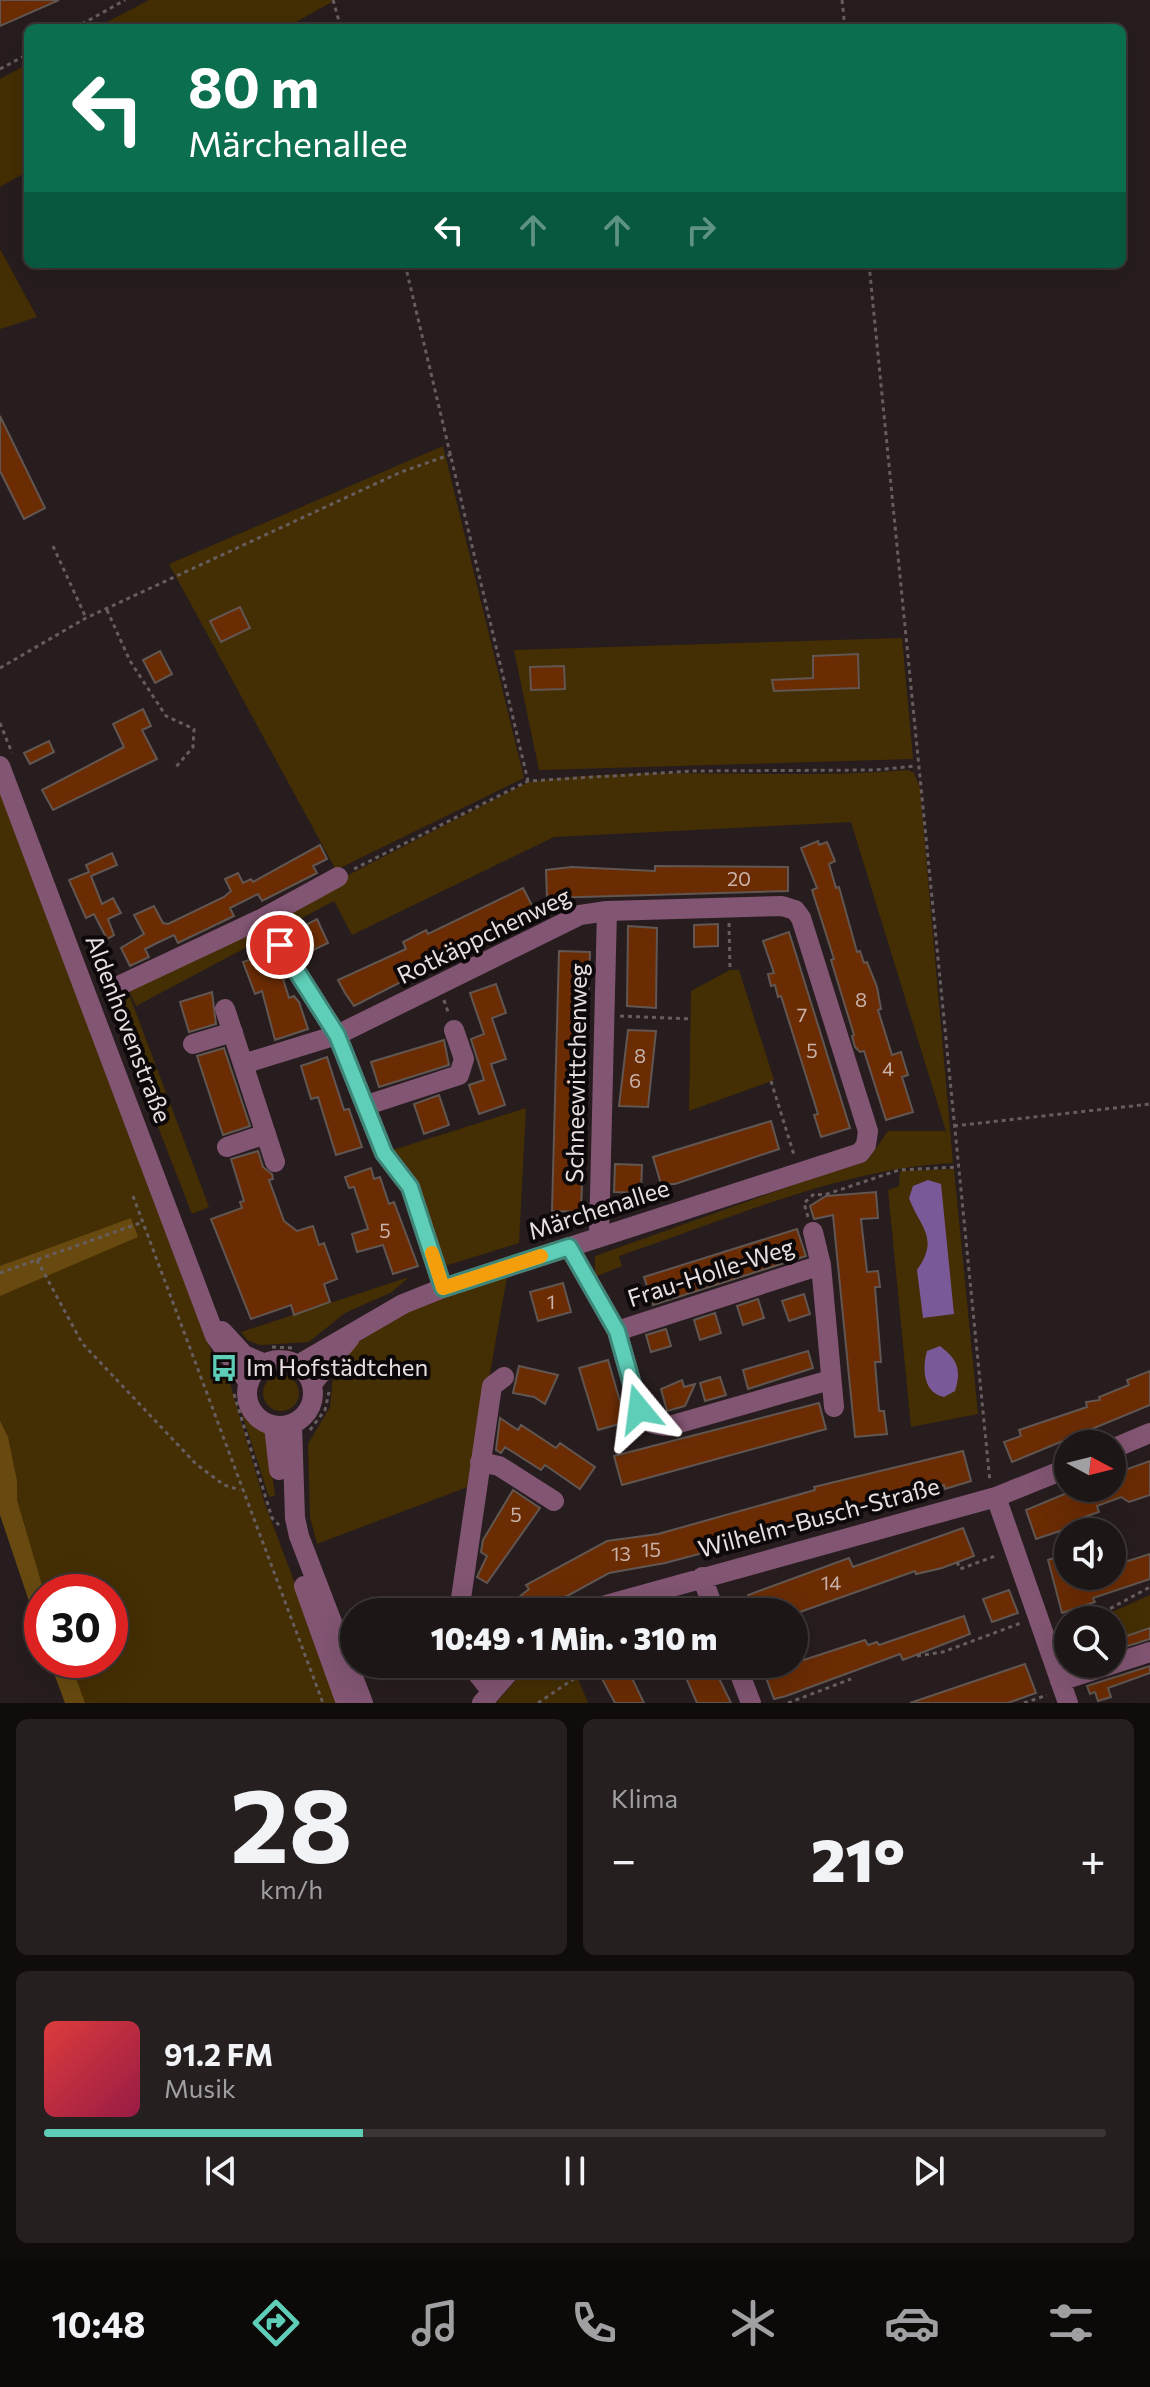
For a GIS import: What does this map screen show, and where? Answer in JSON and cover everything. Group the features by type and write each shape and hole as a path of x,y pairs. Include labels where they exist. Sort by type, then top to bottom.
{"street":[{"name":"Aldenhovenstraße","path":"7,764 207,1310 241,1384"},
{"path":"112,989 263,918 338,877"},
{"name":"Rotkäppchenweg","path":"243,1064 337,1035 580,915 607,911 782,906 795,910 801,918 868,1131 866,1145"},
{"name":"Schneewittchenweg","path":"599,1236 607,911"},
{"path":"263,918 337,1035 384,1153 410,1187 443,1288"},
{"path":"225,1009 275,1162"},
{"path":"367,1105 459,1075 464,1059 454,1030"},
{"path":"193,1044 233,1032"},
{"path":"227,1147 266,1134"},
{"name":"Märchenallee","path":"312,1369 352,1335 403,1304 599,1236 860,1153 866,1145"},
{"name":"Frau-Holle-Weg","path":"813,1232 821,1265 834,1407"},
{"name":"Frau-Holle-Weg","path":"569,1247 601,1293 617,1331 639,1409 645,1420 654,1425 669,1426 830,1380"},
{"name":"Frau-Holle-Weg","path":"617,1331 821,1265"},
{"name":"Aldenhovenstraße","path":"207,1310 230,1342 250,1359 268,1356"},
{"path":"290,1431 261,1421 252,1411 241,1384 268,1356 276,1361 312,1369 313,1401 290,1431 285,1531 346,1703"},
{"path":"461,1598 492,1386 504,1377"},
{"path":"290,1431 295,1518 299,1536 363,1703"},
{"path":"1126,1443 1150,1433"},
{"path":"480,1462 499,1466 554,1501"},
{"name":"Wilhelm-Busch-Straße","path":"629,1598 996,1497 1054,1474"},
{"path":"996,1497 1064,1691 1150,1652"},
{"path":"702,1577 710,1598"},
{"path":"477,1678 487,1697 504,1678"},
{"path":"741,1678 751,1703"}],"path":[{"path":"82,24 125,0"},
{"path":"333,0 340,24"},
{"path":"842,0 845,24"},
{"path":"0,69 24,56"},
{"path":"406,268 528,781"},
{"path":"869,268 987,1474 996,1497"},
{"path":"0,668 86,618 401,472 452,454"},
{"path":"53,546 86,618"},
{"path":"107,609 130,661 166,716 194,729 193,747 176,767"},
{"path":"0,723 7,764"},
{"path":"338,877 528,781 635,773 875,770 916,766"},
{"path":"728,907 730,970"},
{"path":"437,987 454,1030"},
{"path":"604,1015 691,1019"},
{"path":"771,1081 795,1157 802,1154 807,1171"},
{"path":"954,1126 1150,1104"},
{"name":"Frau-Holle-Weg","path":"804,1203 814,1194 824,1195 899,1170 958,1167"},
{"path":"133,1196 323,1703"},
{"path":"0,1273 143,1222"},
{"path":"37,1260 82,1343 196,1464 224,1485 241,1490"},
{"path":"268,1356 303,1349 312,1369 330,1382 328,1400 290,1431"},
{"path":"241,1384 272,1518 285,1531"},
{"path":"957,1562 960,1569 1015,1548"},
{"path":"1115,1606 1150,1587"},
{"path":"917,1656 943,1652 1039,1616"},
{"path":"538,1703 575,1678"},
{"path":"788,1703 851,1679"},
{"path":"1024,1703 1064,1691"}],"shaded area":[{"path":"149,0 332,2 292,24 104,24"},
{"path":"24,66 24,173 0,187 0,79"},
{"path":"0,249 37,317 0,329"},
{"path":"443,446 524,778 336,870 169,564"},
{"path":"902,638 913,759 539,770 514,650"},
{"path":"908,770 914,773 920,788 953,1163 868,1175 784,1198 619,1256 622,1266 595,1277 595,1256 869,1158 888,1131 946,1131 851,822 554,837 352,935 334,901 136,1006 128,989 528,782 623,774 813,774"},
{"path":"0,792 218,1369 230,1383 265,1504 340,1703 76,1703 67,1678 128,1678 128,1574 35,1574 0,1477"},
{"path":"730,970 739,970 774,1080 689,1111 691,991"},
{"path":"106,993 130,997 209,1207 192,1214"},
{"path":"526,1108 519,1243 445,1266 393,1150"},
{"path":"954,1169 978,1414 911,1427 888,1190 899,1186 900,1171"},
{"path":"928,1180 941,1184 954,1314 923,1318 917,1270 924,1259 927,1241 909,1198 913,1186"},
{"path":"131,1218 138,1237 0,1296 0,1266"},
{"path":"409,1277 392,1292 345,1313 309,1342 260,1345 247,1340 241,1332"},
{"path":"507,1277 470,1486 317,1544 310,1517 308,1444 330,1407 334,1367 357,1343 407,1309"},
{"path":"940,1346 954,1360 958,1371 955,1391 944,1397 932,1391 925,1372 927,1351"},
{"path":"281,1375 294,1380 299,1393 294,1406 281,1411 268,1406 263,1393 268,1380"},
{"path":"238,1382 248,1416 267,1432 275,1496 269,1497 239,1405"},
{"path":"0,1421 8,1437 17,1481 17,1500 39,1574 24,1574 24,1586 0,1515"},
{"path":"1150,1595 1150,1628 1126,1636 1125,1606"},
{"path":"56,1678 76,1678 85,1703 65,1703"},
{"path":"518,1678 578,1678 588,1703 496,1703"}],"building":[{"path":"0,0 59,0 0,26"},
{"path":"0,416 45,508 24,519 0,471"},
{"path":"240,607 250,628 221,642 210,621"},
{"path":"160,651 172,674 155,683 143,660"},
{"path":"858,654 859,688 774,691 772,680 813,678 813,656"},
{"path":"564,666 565,689 531,690 530,667"},
{"path":"143,709 151,726 142,730 157,759 53,810 42,790 124,747 113,724"},
{"path":"49,741 54,752 30,764 24,753"},
{"path":"818,841 819,845 827,842 835,861 829,864 836,888 839,887 857,952 860,951 864,963 867,962 877,987 881,1009 878,1010 892,1055 901,1052 908,1075 902,1077 913,1112 886,1120 864,1051 860,1052 855,1047 831,960 834,959 812,890 817,888 801,848"},
{"path":"320,845 327,859 313,866 317,873 262,901 258,894 230,908 234,916 178,943 174,935 159,942 145,949 149,957 130,966 121,948 144,934 134,915 154,906 163,923 168,924 224,897 231,891 225,879 238,873 243,883 251,879 253,882"},
{"path":"112,853 117,865 91,876 102,904 113,898 121,913 108,919 114,935 107,939 94,914 86,918 69,880 89,872 86,865"},
{"path":"655,866 788,867 788,891 547,898 546,870 572,867 655,871"},
{"path":"523,888 536,913 354,1006 345,993 338,980 406,949 403,942 426,930 428,934"},
{"path":"317,919 328,943 307,953 296,930"},
{"path":"718,924 718,946 694,947 694,925"},
{"path":"628,926 657,928 656,1008 627,1006"},
{"path":"789,932 850,1128 821,1137 814,1115 818,1114 781,996 778,997 775,985 771,986 768,974 774,973 763,941"},
{"path":"559,951 590,952 581,1212 552,1211"},
{"path":"270,953 275,968 280,969 289,998 294,996 299,1002 308,1029 275,1040 262,991 255,994 243,962"},
{"path":"496,984 506,1013 492,1018 506,1059 491,1064 505,1105 479,1114 469,1085 484,1080 471,1039 484,1034 470,993"},
{"path":"212,992 216,1024 189,1032 180,1002"},
{"path":"628,1030 656,1031 648,1107 619,1106"},
{"path":"444,1040 449,1065 379,1087 371,1062"},
{"path":"224,1048 250,1126 223,1135 197,1056"},
{"path":"327,1057 344,1110 349,1109 362,1147 336,1155 318,1097 311,1099 301,1066"},
{"path":"439,1095 449,1125 424,1134 414,1104"},
{"path":"771,1121 779,1149 675,1184 661,1184 653,1157"},
{"path":"258,1151 263,1167 272,1174 273,1179 269,1180 284,1221 297,1231 313,1226 319,1245 324,1243 337,1279 324,1284 330,1302 294,1315 291,1305 251,1319 211,1219 242,1208 240,1202 244,1201 231,1159"},
{"path":"615,1164 642,1165 641,1193 614,1192"},
{"path":"371,1168 374,1179 380,1177 389,1204 394,1202 418,1266 393,1274 383,1245 357,1252 352,1234 368,1229 354,1187 349,1188 345,1177"},
{"path":"876,1192 878,1218 861,1219 867,1272 878,1271 880,1287 875,1287 881,1362 875,1362 879,1411 884,1411 887,1434 855,1437 833,1215 814,1219 810,1206 826,1196"},
{"path":"797,1229 806,1256 653,1305 644,1277"},
{"path":"563,1283 571,1312 538,1321 530,1292"},
{"path":"804,1294 810,1314 789,1321 782,1301"},
{"path":"758,1299 764,1318 743,1325 737,1306"},
{"path":"715,1313 721,1333 700,1340 694,1320"},
{"path":"666,1329 671,1346 651,1352 646,1335"},
{"path":"808,1351 813,1368 748,1389 743,1370"},
{"path":"608,1360 626,1422 598,1430 579,1368"},
{"path":"519,1366 558,1375 545,1404 534,1397 513,1393"},
{"path":"1150,1371 1150,1405 1089,1430 1054,1430 1054,1445 1012,1462 1004,1442 1021,1436 1019,1430 1087,1407 1086,1402 1100,1400 1099,1397 1129,1385 1127,1380"},
{"path":"720,1377 726,1395 705,1401 700,1383"},
{"path":"682,1380 684,1387 695,1384 685,1406 667,1411 661,1389"},
{"path":"819,1403 826,1429 622,1485 614,1456"},
{"path":"500,1418 518,1430 521,1425 556,1448 560,1443 595,1467 580,1489 545,1465 541,1470 505,1447 501,1453 496,1450"},
{"path":"963,1451 971,1481 945,1489 944,1485 847,1514 846,1511 822,1517 823,1521 665,1563 609,1573 563,1598 518,1598 529,1589 526,1585 607,1541 658,1534 815,1490 814,1487"},
{"path":"1150,1461 1150,1495 1129,1502 1126,1500 1126,1470"},
{"path":"513,1490 540,1508 487,1583 477,1577 487,1556 481,1552 483,1540"},
{"path":"1054,1498 1054,1502 1108,1502 1097,1506 1099,1512 1082,1518 1054,1518 1054,1533 1036,1539 1026,1510"},
{"path":"963,1528 974,1556 942,1568 916,1574 915,1571 808,1609 808,1598 749,1598 748,1595 849,1558 853,1567"},
{"path":"1150,1554 1150,1579 1126,1587 1126,1562"},
{"path":"1054,1558 1054,1583 1048,1560"},
{"path":"1009,1590 1018,1613 992,1622 983,1599"},
{"path":"1056,1590 1117,1590 1093,1598 1095,1602 1083,1606 1060,1606"},
{"path":"964,1616 970,1634 903,1660 900,1654 774,1699 766,1678 808,1678 808,1659 865,1640 868,1645 877,1642 879,1645"},
{"path":"1150,1628 1150,1639 1126,1647 1126,1636"},
{"path":"1025,1664 1036,1693 1008,1703 910,1703"},
{"path":"1150,1666 1150,1673 1108,1688 1111,1697 1098,1701 1095,1692 1090,1694 1087,1686 1112,1678 1126,1678 1126,1674"},
{"path":"602,1678 632,1678 644,1703 615,1703"},
{"path":"686,1678 719,1678 731,1703 697,1703"}],"slow traffic":[{"path":"432,1253 443,1288 541,1256"}],"place":[{"name":"Im Hofstädtchen","path":"224,1368"}],"route":[{"path":"280,945 337,1035 384,1153 410,1187 443,1288 569,1247 617,1331 639,1409"}]}
